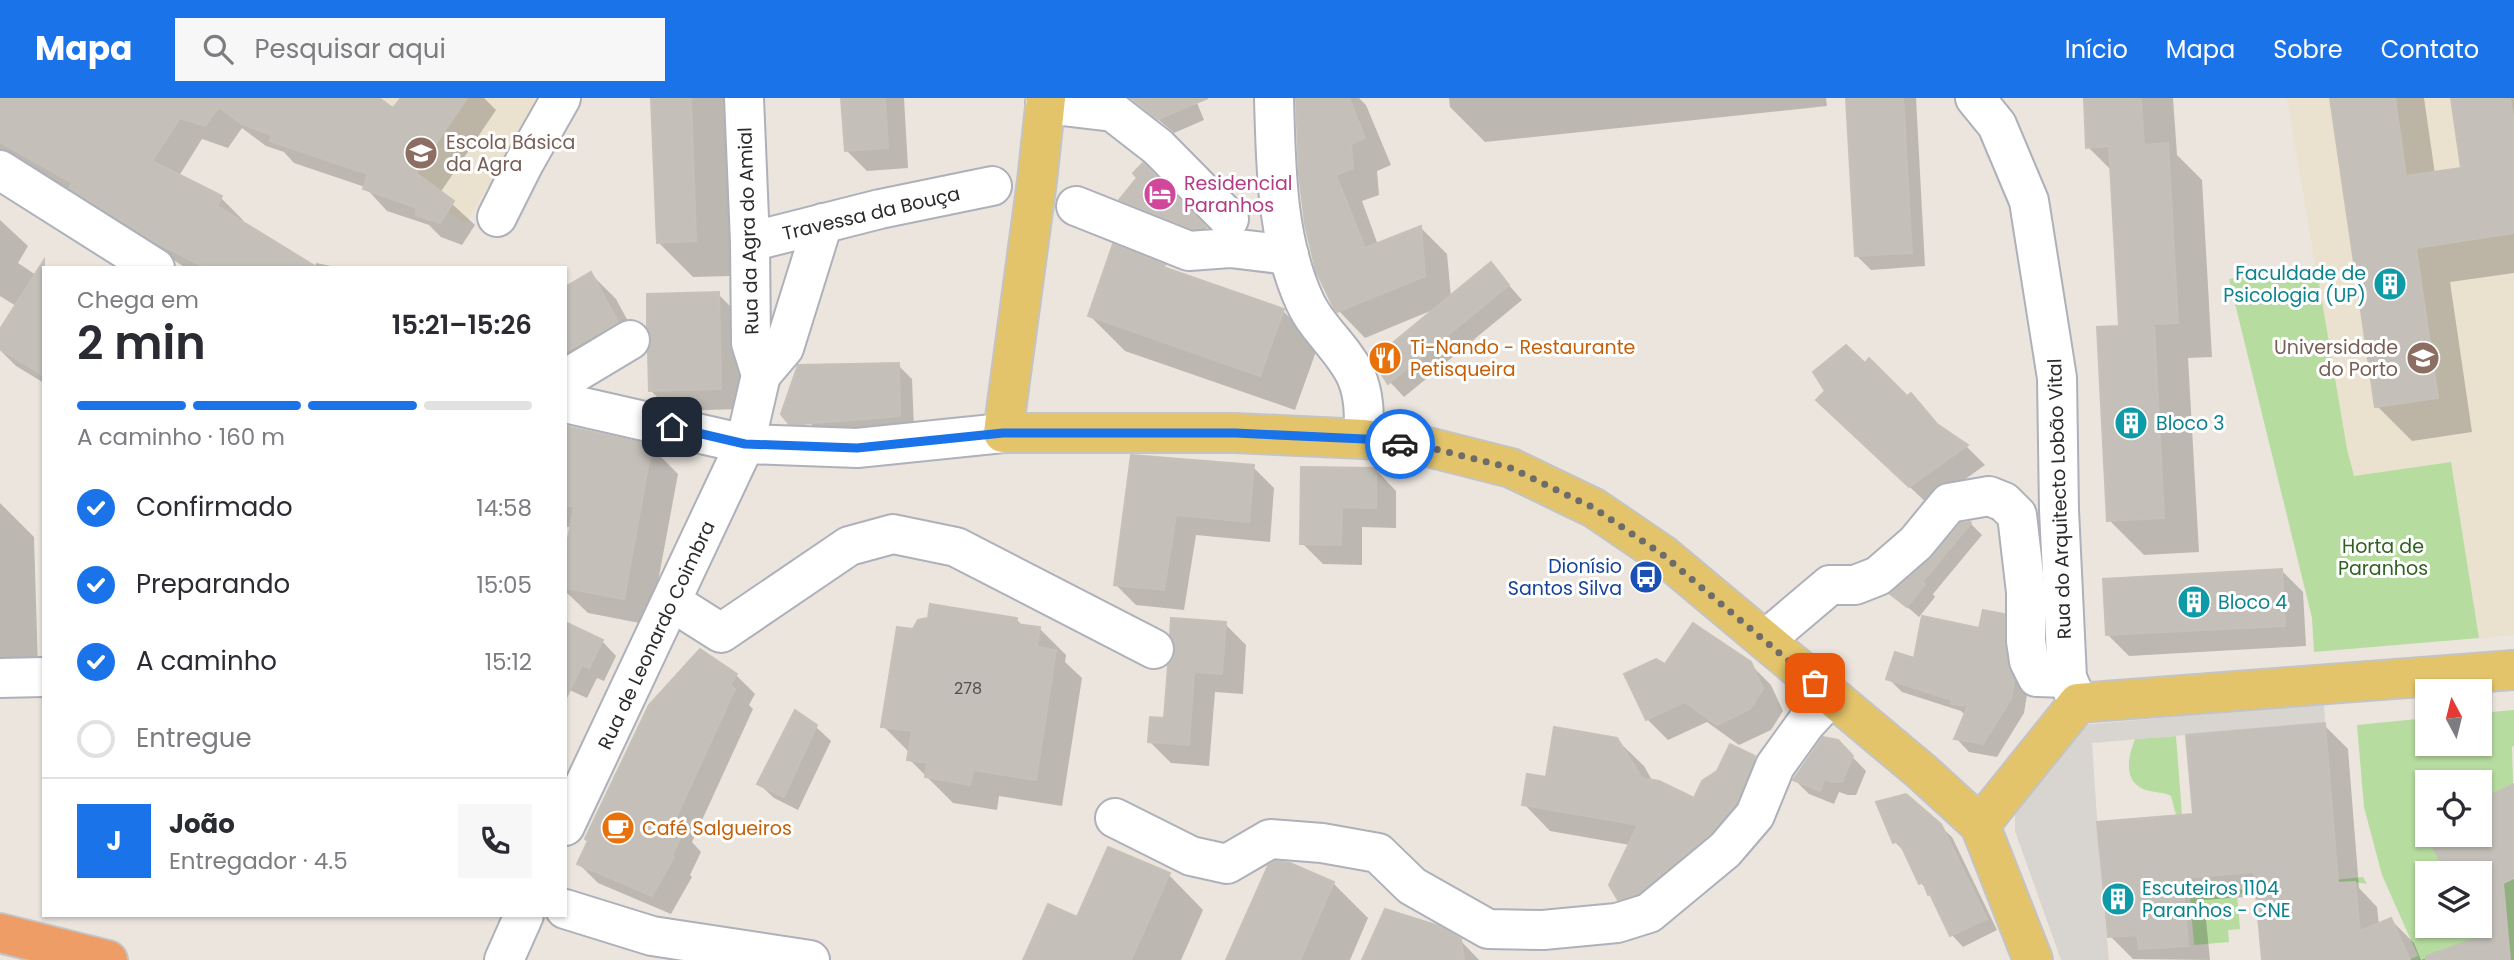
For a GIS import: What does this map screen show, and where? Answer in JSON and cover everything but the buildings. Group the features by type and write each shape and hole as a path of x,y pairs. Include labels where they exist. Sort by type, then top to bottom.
{"highway":[{"path":"0,933 108,960"}],"main road":[{"path":"1045,101 1037,181 1003,433 1235,433 1364,439 1423,446 1511,468 1594,508 1663,555 1921,771 1980,825 2033,960"},
{"path":"1980,825 2072,691 2514,670"}],"street":[{"path":"497,217 561,98"},
{"name":"Rua da Agra do Amial","path":"744,98 751,343 761,375 745,444"},
{"path":"1274,98 1280,208 1289,255 1305,304 1356,376 1364,409 1364,439"},
{"name":"Rua do Arquitecto Lobão Vital","path":"1975,98 1997,125 2029,201 2057,378 2059,502 2072,691"},
{"path":"1045,101 1113,112 1158,147 1230,234 1289,255"},
{"path":"0,170 152,266"},
{"name":"Travessa da Bouça","path":"750,242 992,186"},
{"path":"1076,206 1189,251 1230,234 1280,208"},
{"path":"761,375 784,348 823,223"},
{"path":"567,378 630,340"},
{"path":"567,403 745,444 857,448 1003,433"},
{"name":"Rua de Leonardo Coimbra","path":"569,811 672,602 745,444"},
{"path":"1765,640 1830,585 1855,585 1878,576 1916,543 1949,503 1989,496 2004,502 2017,514 2026,592 2026,641 2029,661 2037,677 2072,691"},
{"path":"672,602 721,633 849,546 893,534 956,547 1154,649"},
{"path":"0,678 42,677"},
{"path":"1115,818 1191,856 1227,864 1270,839 1322,843 1378,853 1412,886 1488,929 1541,945 1649,914 1687,884 1725,850 1755,815 1775,766 1806,723 1831,696"},
{"path":"567,910 652,936 810,960"},
{"path":"504,960 523,917"}],"shaded area":[{"name":"Escola Básica da Agra","path":"229,98 531,98 538,103 466,223"},
{"name":"Universidade do Porto","path":"2287,98 2514,98 2514,635 2479,638 2451,462 2354,477"},
{"path":"2324,704 2325,723 2092,743 2109,960 2061,960 2015,831 2015,814 2020,800 2080,725"}],"green space":[{"name":"Horta de Paranhos","path":"2316,266 2354,476 2451,462 2479,638 2314,652 2312,618 2229,279"},
{"path":"2514,710 2514,818 2501,790 2492,794 2492,770 2415,770 2415,847 2434,847 2440,861 2415,861 2415,938 2492,938 2492,888 2514,878 2514,960 2408,960 2418,956 2382,875 2364,807 2357,725 2415,719 2415,756 2492,756 2492,712"},
{"path":"2176,736 2182,815 2176,815 2171,796 2136,785 2129,766 2135,739"},
{"path":"2363,877 2367,884 2355,882 2237,894 2240,929 2228,930 2229,942 2194,945 2190,895"}],"way so far":[{"path":"1400,444 1423,446 1511,468 1594,508 1663,555 1815,683"}],"place":[{"name":"Escola Básica da Agra","path":"421,153"},
{"name":"Residencial Paranhos","path":"1160,194"},
{"name":"Faculdade de Psicologia (UP)","path":"2390,284"},
{"name":"Ti-Nando - Restaurante Petisqueira","path":"1385,358"},
{"name":"Universidade do Porto","path":"2423,358"},
{"name":"Bloco 3","path":"2131,423"},
{"name":"Dionísio Santos Silva","path":"1646,577"},
{"name":"Bloco 4","path":"2194,602"},
{"name":"Café Salgueiros","path":"618,828"},
{"name":"Escuteiros 1104 Paranhos - CNE","path":"2118,899"}],"route":[{"path":"672,427 745,444 857,448 1003,433 1235,433 1364,439 1400,444"}]}
